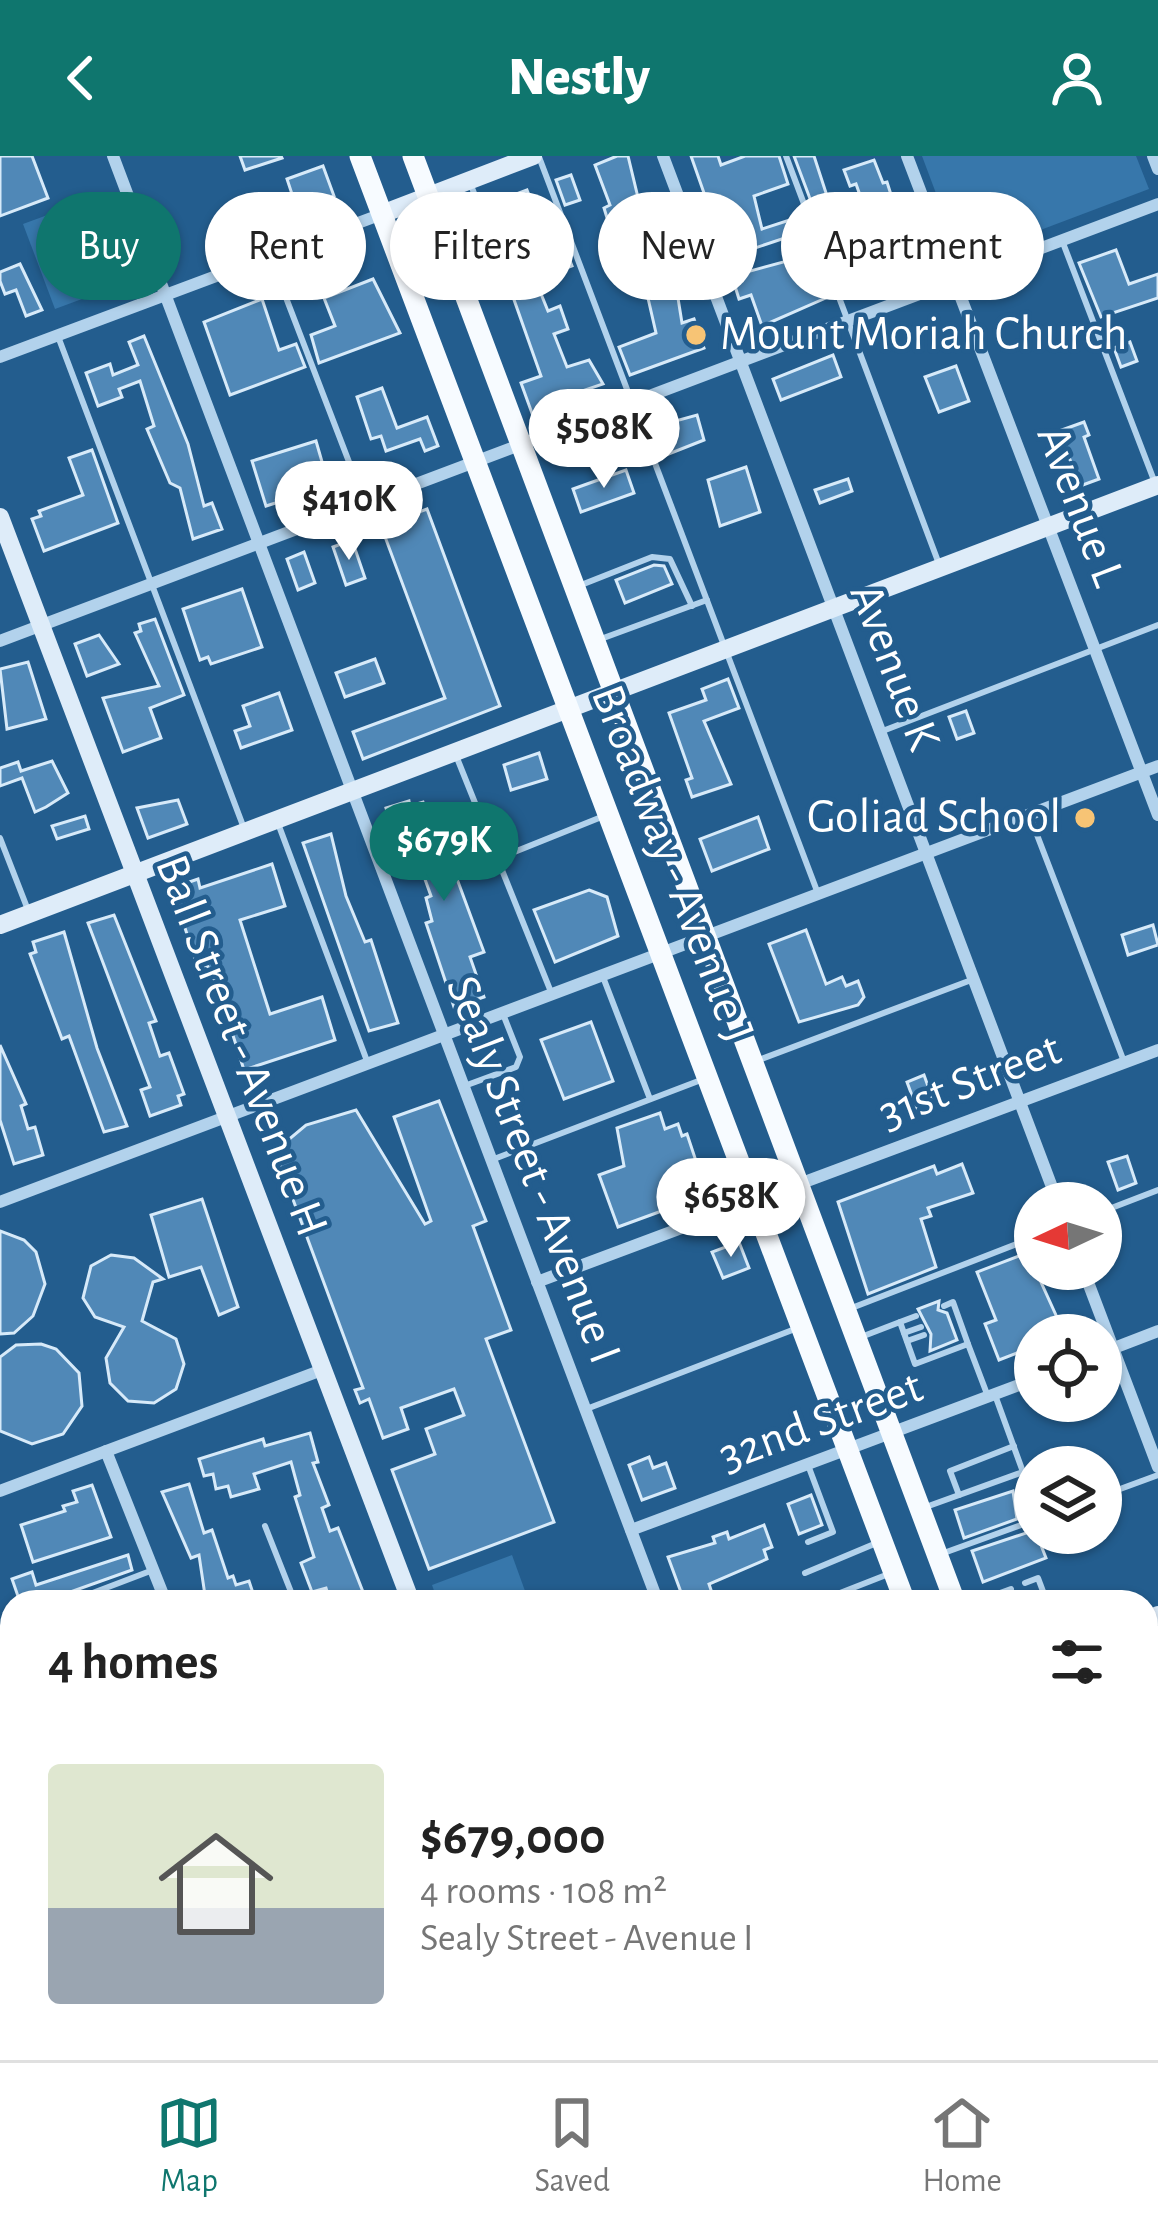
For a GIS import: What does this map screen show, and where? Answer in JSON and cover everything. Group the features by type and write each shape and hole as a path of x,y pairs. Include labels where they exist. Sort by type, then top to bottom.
{"main road":[{"name":"Broadway - Avenue J","path":"360,156 899,1590"},
{"name":"Broadway - Avenue J","path":"413,156 427,192"},
{"name":"Broadway - Avenue J","path":"466,300 951,1590"}],"street":[{"name":"Sealy Street - Avenue I","path":"112,156 126,192"},
{"path":"436,192 536,156"},
{"name":"Avenue K","path":"663,156 1050,1182"},
{"name":"Avenue L","path":"907,156 921,192"},
{"path":"1153,156 1158,170"},
{"path":"1044,246 1158,204"},
{"path":"366,220 390,211"},
{"path":"0,357 152,300"},
{"name":"Sealy Street - Avenue I","path":"167,300 255,545 654,1590"},
{"path":"0,641 898,300"},
{"name":"Avenue L","path":"963,300 1158,815"},
{"path":"0,925 1157,486"},
{"name":"Ball Street - Avenue H","path":"0,517 406,1590"},
{"path":"0,1202 1158,766"},
{"name":"31st Street","path":"537,1282 1158,1050"},
{"path":"1122,1345 1158,1331"},
{"path":"0,1491 322,1370"},
{"path":"1122,1386 1158,1471"},
{"name":"32nd Street","path":"631,1530 1014,1387"},
{"path":"106,1451 161,1590"}],"lane":[{"path":"536,156 818,894"},
{"path":"786,156 940,567"},
{"path":"469,180 474,192"},
{"path":"1062,239 1157,486"},
{"path":"286,300 365,504"},
{"path":"57,335 246,832"},
{"path":"575,588 662,557 670,559 692,606"},
{"path":"595,641 707,600"},
{"path":"880,732 1158,625"},
{"path":"454,752 552,995"},
{"path":"497,859 608,814"},
{"path":"1030,814 1124,1063"},
{"path":"277,821 368,1064"},
{"path":"0,838 29,913"},
{"path":"603,977 650,1099"},
{"path":"753,1062 974,979"},
{"path":"464,1087 516,1067 520,1057 503,1014"},
{"path":"491,1160 707,1077"},
{"path":"1122,1204 1158,1190"},
{"path":"846,1311 1014,1245"},
{"path":"944,1306 953,1302 954,1319 1014,1446 950,1471 959,1495"},
{"path":"856,1339 916,1316"},
{"path":"900,1322 915,1364 968,1344"},
{"path":"585,1409 802,1326"},
{"path":"906,1337 922,1331"},
{"path":"808,1465 833,1532 808,1542"},
{"path":"1122,1487 1158,1471"},
{"path":"920,1509 1014,1475"},
{"path":"265,1526 290,1590"},
{"path":"938,1555 1014,1528"},
{"path":"805,1573 883,1540"},
{"path":"100,1590 153,1570"},
{"path":"848,1590 894,1572"},
{"path":"1025,1583 1038,1577 1043,1590"}],"shaded area":[{"path":"922,156 1136,156 1149,189 1044,229 1044,192 936,192"},
{"path":"36,219 36,259 23,224"},
{"path":"52,300 79,300 55,309"},
{"path":"512,1555 525,1590 434,1590 432,1585"}],"building":[{"path":"0,156 32,156 46,192 36,192 36,202 0,216"},
{"path":"240,156 281,156 282,158 245,170"},
{"path":"628,156 637,192 605,192 595,165"},
{"path":"691,156 718,156 721,165 745,156 779,156 788,184 757,195 704,192"},
{"path":"794,156 814,156 826,192 808,192"},
{"path":"874,160 890,192 859,192 856,184 850,186 844,170"},
{"path":"323,166 333,192 291,192 287,179"},
{"path":"571,175 580,200 574,202 574,192 560,192 556,180"},
{"path":"757,208 762,229 781,223 781,239 757,247"},
{"path":"1116,250 1129,284 1158,274 1158,298 1101,317 1079,263"},
{"path":"781,263 781,300 821,300 762,326 753,300 757,300 757,269"},
{"path":"20,264 42,310 26,316 16,290 5,294 0,272"},
{"path":"373,279 400,333 319,363 311,335 335,326 325,300 366,300 366,282"},
{"path":"262,300 279,350 296,344 305,367 230,395 204,322"},
{"path":"514,300 544,300 548,311 560,306 568,329 554,334 567,367 589,360 603,384 544,404 547,412 533,416 521,383 541,376"},
{"path":"648,300 678,300 682,323 694,319 704,348 630,375 619,347 656,333"},
{"path":"144,336 188,444 204,506 212,503 222,529 193,539 180,488 170,483 147,429 154,426 140,381 119,389 122,397 98,406 86,373 110,364 113,375 138,365 129,342"},
{"path":"1130,342 1137,361 1121,367 1114,348"},
{"path":"833,355 841,377 781,400 773,379"},
{"path":"956,366 969,401 939,412 925,377"},
{"path":"382,388 397,428 427,417 438,446 425,451 420,439 386,451 381,436 371,439 357,397"},
{"path":"697,415 704,440 661,457 650,428"},
{"path":"1084,422 1089,435 1084,437 1099,479 1080,486 1064,444 1053,448 1048,435"},
{"path":"316,441 329,486 266,506 252,461"},
{"path":"92,450 118,523 44,551 32,519 41,516 39,511 83,495 69,458"},
{"path":"746,467 760,512 720,526 708,480"},
{"path":"626,470 634,493 581,512 573,489"},
{"path":"848,479 852,491 820,503 815,490"},
{"path":"427,509 500,706 363,759 353,732 445,698 381,526"},
{"path":"352,540 365,578 346,585 333,547"},
{"path":"304,552 315,583 298,590 287,559"},
{"path":"654,565 664,566 672,584 625,603 616,580"},
{"path":"242,589 262,647 211,664 208,657 200,660 183,609"},
{"path":"155,619 184,695 150,708 161,738 123,752 103,698 159,686 135,633 141,631 139,624"},
{"path":"99,635 119,664 87,676 75,644"},
{"path":"375,659 384,683 345,697 336,673"},
{"path":"28,662 46,719 7,729 0,669"},
{"path":"728,679 739,708 704,721 731,784 692,797 686,780 692,778 669,713 706,700 702,689"},
{"path":"279,693 292,730 241,748 235,731 250,726 243,706"},
{"path":"966,711 974,733 957,739 949,717"},
{"path":"539,753 547,779 511,790 504,765"},
{"path":"52,761 68,793 46,807 35,812 22,778 0,786 0,768 18,762 21,771"},
{"path":"178,800 187,824 148,838 137,808"},
{"path":"409,801 410,806 423,802 431,828 444,825 450,848 446,849 484,952 470,957 484,997 454,1007 426,923 432,921 426,898 431,896 404,821 391,825 386,808"},
{"path":"85,816 89,829 57,839 52,826"},
{"path":"758,817 769,849 712,871 700,839"},
{"path":"331,834 346,896 365,942 371,940 398,1023 369,1031 303,843"},
{"path":"272,864 285,906 240,920 270,1014 322,997 335,1040 244,1070 217,985 207,965 198,968 172,888 198,879 200,888"},
{"path":"589,890 607,897 618,936 555,962 534,910"},
{"path":"114,915 156,1021 149,1023 160,1056 169,1053 184,1094 178,1096 181,1105 150,1116 141,1090 150,1087 88,923"},
{"path":"1153,925 1158,945 1128,955 1122,935"},
{"path":"806,930 826,984 842,977 846,986 858,981 864,997 858,1005 799,1022 769,944"},
{"path":"64,932 97,1048 127,1126 104,1132 69,1036 62,1039 30,954 36,952 33,942"},
{"path":"591,1022 613,1081 564,1099 541,1040"},
{"path":"0,1045 26,1104 21,1106 28,1129 35,1127 43,1155 14,1164 0,1120"},
{"path":"924,1075 934,1103 917,1109 907,1082"},
{"path":"439,1101 486,1221 473,1226 511,1330 486,1339 554,1522 429,1569 392,1470 435,1454 426,1429 464,1415 454,1389 401,1408 408,1429 383,1438 369,1399 360,1403 355,1390 363,1388 275,1151 306,1125 356,1110 425,1224 431,1221 394,1117"},
{"path":"660,1113 665,1129 678,1124 682,1136 687,1134 699,1170 669,1180 678,1205 618,1227 599,1175 624,1166 617,1128"},
{"path":"1127,1156 1136,1183 1122,1188 1108,1162"},
{"path":"962,1164 973,1193 928,1208 931,1216 921,1219 936,1267 868,1294 838,1202 934,1166 937,1174"},
{"path":"202,1199 238,1307 219,1315 201,1267 169,1277 151,1215"},
{"path":"0,1231 24,1240 36,1252 45,1284 33,1316 14,1333 0,1334"},
{"path":"739,1242 749,1268 723,1278 712,1252"},
{"path":"111,1255 134,1258 163,1279 153,1282 142,1321 176,1339 184,1364 176,1389 154,1403 128,1401 110,1383 106,1358 124,1327 95,1317 83,1298 91,1266"},
{"path":"1014,1258 1014,1290 1045,1290 1055,1314 1014,1314 1014,1354 999,1360 985,1324 996,1320 977,1272"},
{"path":"939,1301 938,1310 947,1313 957,1340 930,1351 931,1334 918,1309"},
{"path":"16,1345 56,1349 79,1373 82,1406 63,1434 32,1444 0,1431 0,1357"},
{"path":"310,1433 318,1462 313,1463 329,1505 322,1508 330,1531 338,1528 362,1590 311,1590 301,1563 314,1557 295,1497 300,1495 291,1462 254,1474 259,1489 231,1497 228,1486 216,1489 213,1474 204,1476 199,1459 263,1439 265,1446"},
{"path":"649,1457 653,1468 666,1463 675,1488 642,1500 629,1465"},
{"path":"189,1484 204,1533 212,1530 228,1578 233,1576 236,1585 249,1581 252,1590 204,1590 199,1555 191,1558 162,1492"},
{"path":"92,1485 111,1537 33,1562 21,1525 65,1511 63,1506 77,1502 73,1491"},
{"path":"1013,1491 1014,1520 964,1538 955,1510"},
{"path":"811,1495 822,1525 799,1534 788,1504"},
{"path":"764,1525 772,1547 764,1550 767,1559 709,1584 711,1590 680,1590 668,1557 715,1543 713,1537 727,1532 729,1539"},
{"path":"1014,1537 1014,1554 1044,1554 1046,1558 983,1582 972,1551"},
{"path":"128,1555 132,1570 76,1590 16,1590 12,1579 32,1572 36,1585"}],"place":[{"name":"Mount Moriah Church","path":"696,335"},
{"name":"Goliad School","path":"1085,818"}]}
